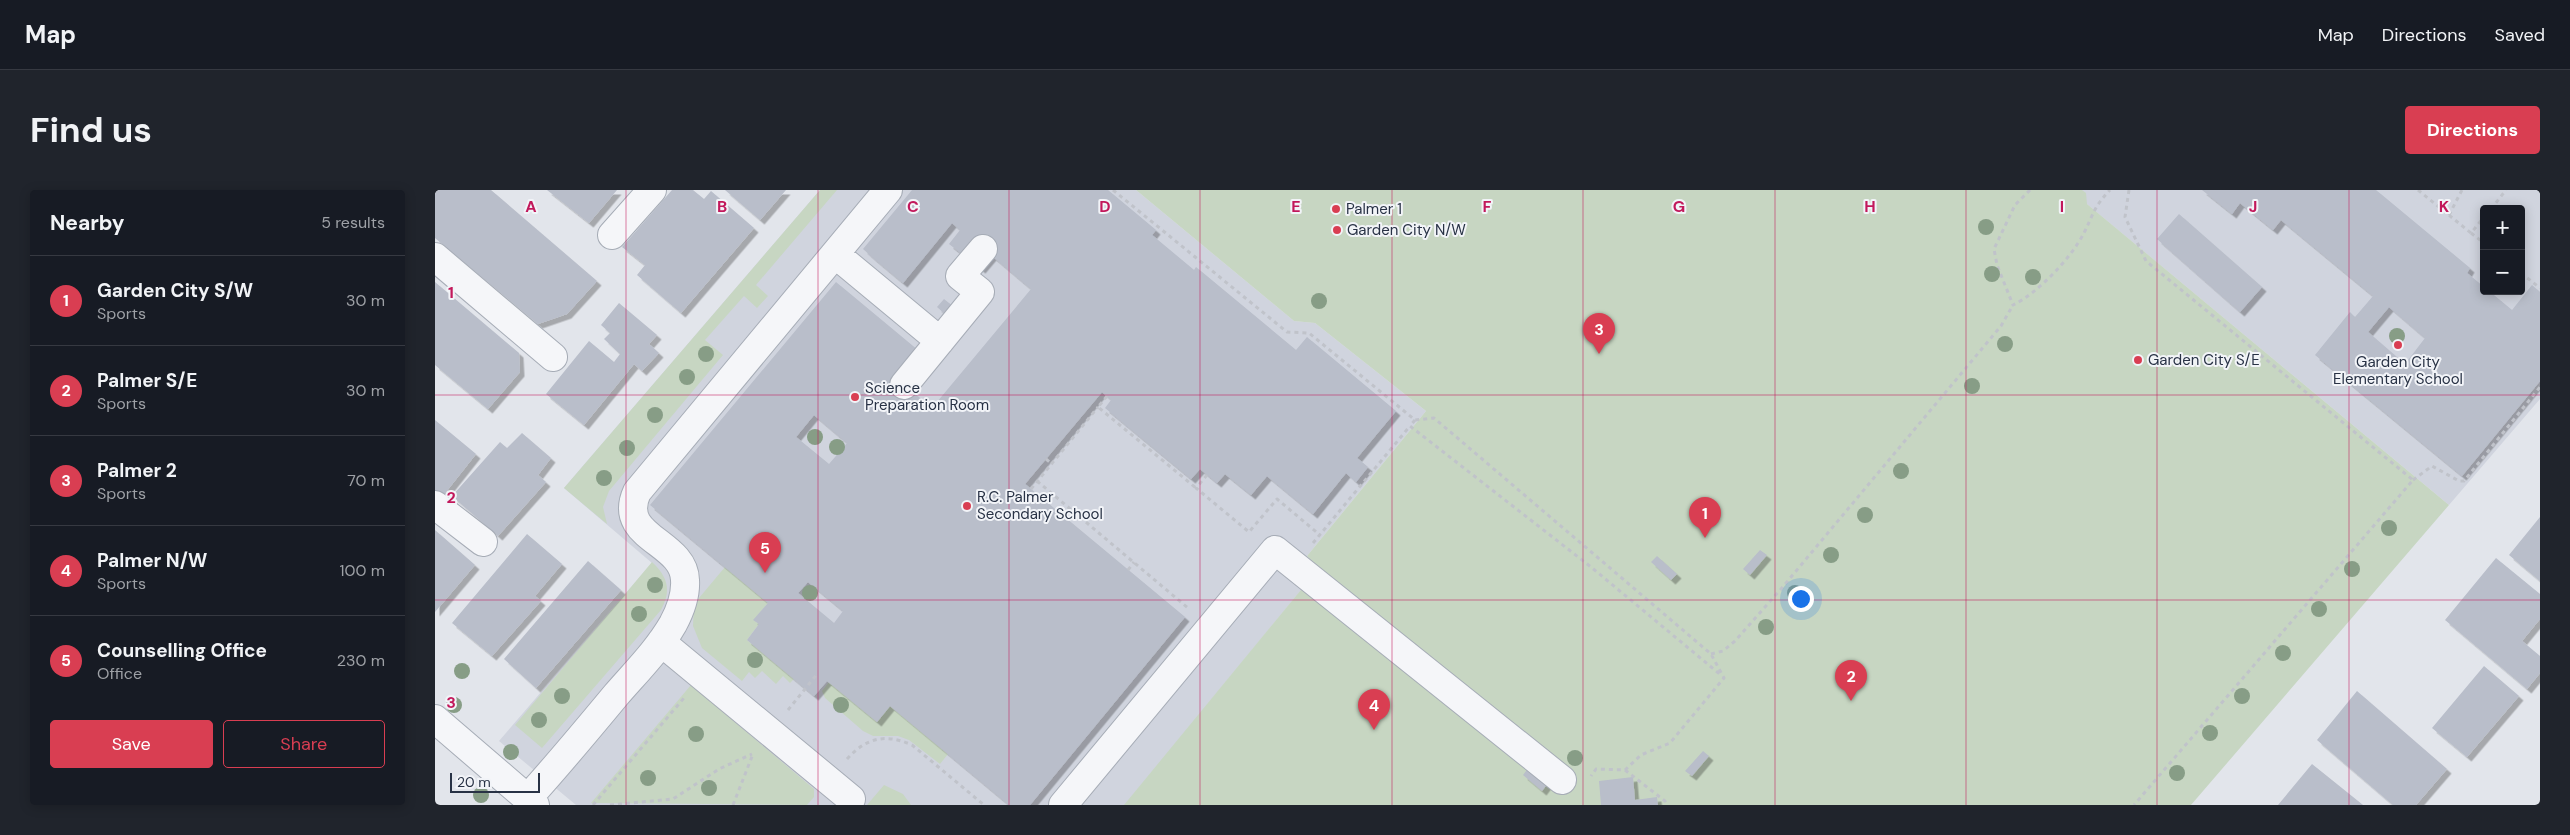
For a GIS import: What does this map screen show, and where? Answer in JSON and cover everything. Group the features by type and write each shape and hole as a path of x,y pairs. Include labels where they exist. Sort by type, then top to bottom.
{"street":[{"path":"612,235 652,190"},
{"path":"440,735 531,802 661,642 681,606 685,578 673,556 635,522 632,513 632,502 637,492 888,190"},
{"path":"903,385 980,292 960,276 983,248"},
{"path":"835,254 940,341"},
{"path":"435,257 553,357"},
{"path":"435,505 483,542"},
{"path":"1063,805 1275,550 1562,780"},
{"path":"661,642 851,799"}],"path":[{"path":"1113,190 1287,332 1309,333 1415,420"},
{"path":"1711,654 1723,651 1735,641 1781,589 2001,326 2013,305 2029,298 2068,256 2084,233 2096,205 2110,190"},
{"path":"2129,190 2125,217 2146,261 2413,480"},
{"path":"2418,190 2480,240"},
{"path":"2449,215 2462,190"},
{"path":"2494,205 2506,190"},
{"path":"2013,305 1997,265 1994,249 2015,205 2027,191"},
{"path":"2471,233 2480,222"},
{"path":"2525,276 2540,288"},
{"path":"2134,805 2413,480 2432,466 2459,481 2464,481 2540,387"},
{"path":"1031,490 1107,396"},
{"path":"1098,407 1249,532 1277,499 1320,535"},
{"path":"1295,566 1415,420 1434,418 1711,654 1724,678"},
{"path":"1410,426 1591,567 1724,678"},
{"path":"1046,459 1052,464"},
{"path":"1196,488 1207,475"},
{"path":"1037,482 1195,614"},
{"path":"1128,570 1134,562"},
{"path":"785,713 818,673"},
{"path":"1625,770 1641,755 1670,743 1724,678"},
{"path":"593,805 687,694"},
{"path":"841,765 858,747 871,740 899,739 912,745 984,805"},
{"path":"733,805 756,748"},
{"path":"610,805 673,798 719,769 753,753"},
{"path":"1562,780 1578,792 1596,769 1625,770 1665,801 1666,805"}],"shaded area":[{"name":"R.C. Palmer Secondary School","path":"820,190 1136,190 1294,321 1315,323 1426,411 1307,556 1320,567 1125,805 576,805 499,741 652,563 564,488"},
{"name":"Garden City Elementary School","path":"2070,190 2540,190 2540,399 2449,505"}],"green space":[{"path":"820,190 837,190 756,285 768,296 757,308 744,296 705,340 723,355 609,491 603,507 607,524 564,488"},
{"path":"1136,190 2082,190 2086,193 2087,204 2449,505 2191,805 1124,805 1319,568 1307,556 1426,411 1315,323 1294,321"},
{"path":"652,562 662,574 667,585 666,597 661,610 542,748 515,725"},
{"path":"725,567 768,603 754,620 759,624 747,640 794,679 790,683 783,676 776,684 762,671 755,678 749,672 742,681 702,648 693,626 694,604"},
{"path":"829,682 877,722 890,706 948,754 940,764 909,740 898,736 873,736 863,731 825,698 822,691"},
{"path":"691,685 814,789 814,797 807,805 591,803"},
{"path":"884,785 903,794 911,805 867,805"}],"building":[{"path":"435,190 491,190 597,281 567,314 538,324 435,238"},
{"path":"547,190 617,190 589,223"},
{"path":"672,190 693,190 704,199 711,191 754,228 681,313 637,275 645,265 622,247"},
{"path":"725,190 786,190 760,220"},
{"path":"912,190 1108,190 1156,230 1152,235 1194,270 1196,267 1296,350 1307,337 1396,411 1357,458 1368,467 1356,482 1346,473 1313,514 1267,476 1251,495 1225,474 1217,483 1200,469 1191,479 1105,408 1111,400 1102,392 1025,484 1185,617 1030,805 1009,805 890,706 877,722 827,681 814,696 747,640 759,624 753,620 768,603 650,505 836,282 919,351 896,378 932,408 1031,289 992,256 981,269 949,244 960,230 952,223 903,283 863,249","holes":["814,415 847,443 829,464 796,437","808,582 843,611 834,623 798,593"]},
{"path":"2202,190 2376,190 2470,268 2467,273 2480,284 2480,295 2494,295 2512,310 2532,285 2540,292 2540,381 2462,476 2315,355 2350,312 2355,317 2373,296 2281,220 2273,230 2240,203 2232,214","holes":["2389,307 2425,338 2405,364 2368,332"]},
{"path":"2179,214 2262,287 2240,312 2157,239"},
{"path":"435,282 519,353 520,372 488,409 435,365"},
{"path":"944,299 954,307 947,316 937,307"},
{"path":"619,303 657,335 649,344 659,353 642,371 634,364 584,425 546,394 589,341 614,362 620,354 604,339 610,333 601,325"},
{"path":"435,420 476,454 442,497 435,491"},
{"path":"522,433 551,458 538,475 546,482 498,536 452,496 500,442 507,448"},
{"path":"2540,517 2540,581 2509,555"},
{"path":"435,530 475,565 435,612"},
{"path":"527,534 562,564 535,596 541,601 492,656 452,623"},
{"path":"1760,550 1767,555 1750,575 1743,569"},
{"path":"1657,556 1677,574 1671,580 1651,562"},
{"path":"2496,558 2540,594 2540,619 2522,641 2540,656 2540,673 2527,689 2445,620"},
{"path":"588,561 621,590 536,688 504,659"},
{"path":"2484,666 2519,696 2467,757 2432,728"},
{"path":"2357,691 2447,769 2416,805 2393,805 2317,740"},
{"path":"1703,751 1709,756 1692,776 1685,771"},
{"path":"2312,764 2363,805 2278,805"},
{"path":"1529,767 1548,783 1542,791 1523,775"},
{"path":"1633,777 1635,800 1657,797 1658,805 1601,805 1599,781"}],"place":[{"name":"Palmer 1","path":"1336,209"},
{"name":"Garden City N/W","path":"1337,230"},
{"name":"Garden City Elementary School","path":"2398,345"},
{"name":"Palmer 2","path":"1599,354"},
{"name":"Garden City S/E","path":"2138,360"},
{"name":"Science Preparation Room","path":"855,397"},
{"name":"R.C. Palmer Secondary School","path":"967,506"},
{"name":"Garden City S/W","path":"1705,538"},
{"name":"Counselling Office","path":"765,573"},
{"name":"Palmer S/E","path":"1851,701"},
{"name":"Palmer N/W","path":"1374,730"}]}
